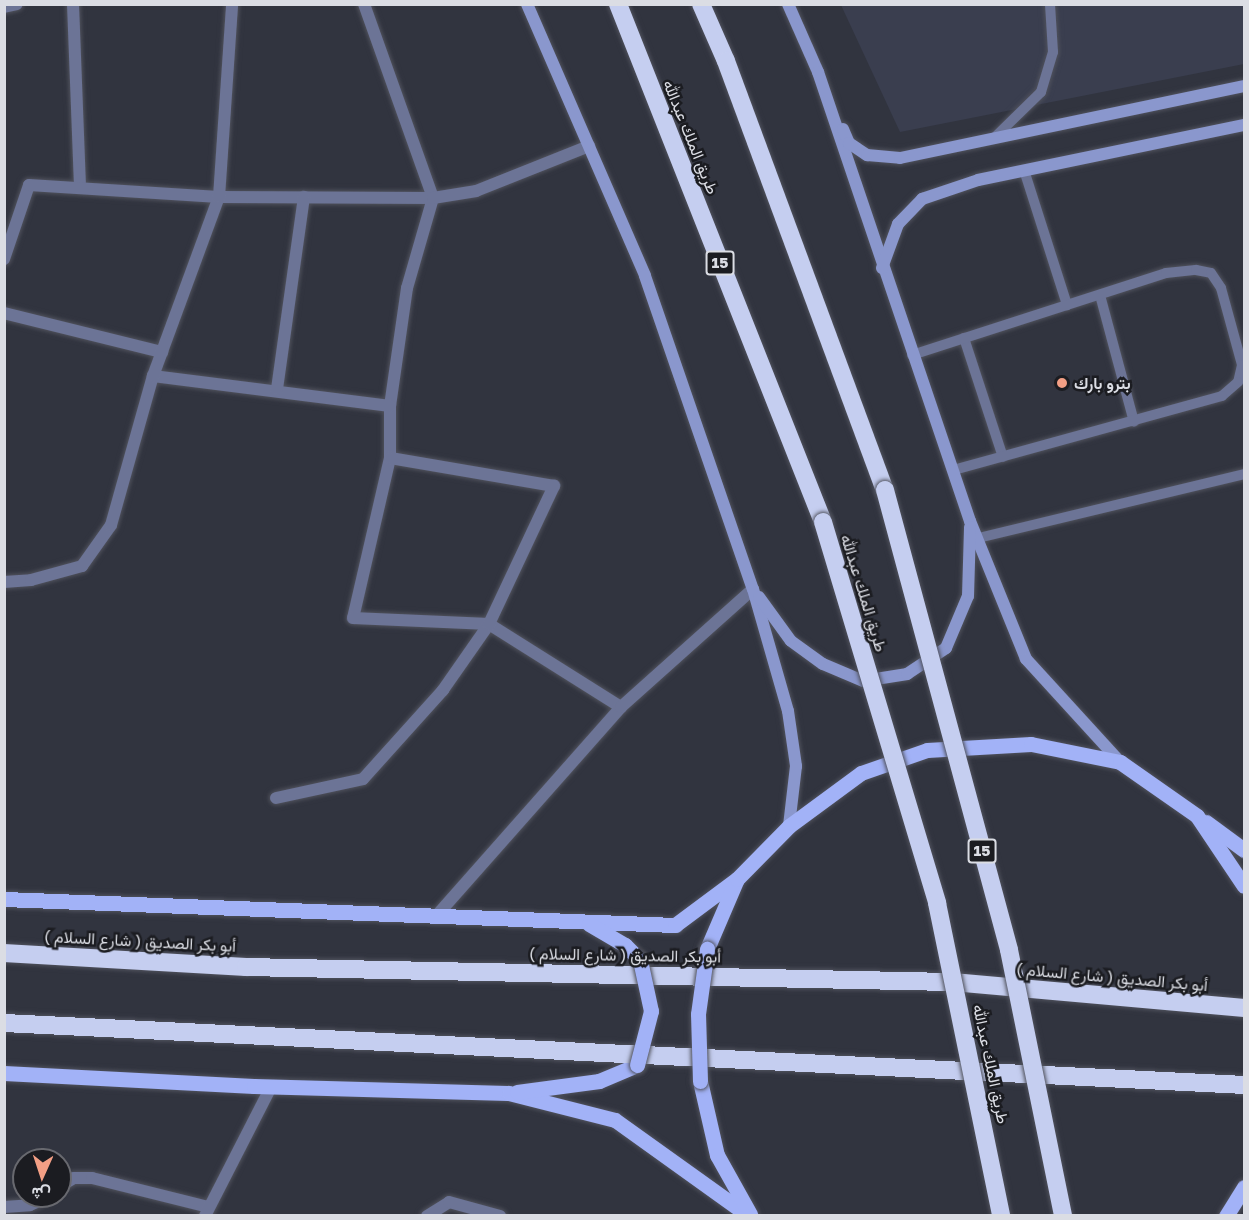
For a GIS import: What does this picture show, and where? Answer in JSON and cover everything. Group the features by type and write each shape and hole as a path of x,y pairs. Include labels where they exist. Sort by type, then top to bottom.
{"highway":[{"name":"طريق الملك عبدالله","path":"618,4 823,522 937,903 1001,1215"},
{"name":"15","path":"701,4 885,490 1009,950 1063,1215"},
{"name":"( شارع السلام ) أبو بكر الصديق","path":"4,953 246,967 953,982 1245,1008"},
{"path":"4,1023 1245,1085"}],"main road":[{"path":"527,4 645,276 753,589 788,711 796,766 789,826"},
{"path":"788,4 849,143 867,155 900,158 1245,86"},
{"path":"818,72 882,268 970,520 974,539 1026,659 1120,762 1245,850"},
{"path":"882,268 898,224 922,199 978,180 1245,125"},
{"path":"753,589 791,641 823,664 863,681 907,674 946,648 968,596 974,539"},
{"path":"4,898 675,925 737,879 789,826 861,773 927,750 1031,744 1120,762"},
{"path":"1197,816 1245,886"},
{"path":"737,879 707,949 698,1014 700,1081 717,1155 750,1215"},
{"path":"4,1073 272,1087 508,1093 599,1081 637,1065 651,1011 640,960 625,945 587,922"},
{"path":"508,1093 615,1120 750,1215"},
{"path":"1226,1215 1245,1187"}],"street":[{"path":"4,7 17,4"},
{"path":"73,4 80,188"},
{"path":"4,582 31,580 82,566 111,525 153,376 219,197 232,4"},
{"path":"364,4 433,198 407,288 390,406 390,458 353,618 489,624 621,707"},
{"path":"4,259 29,185 219,197 433,198 476,191 589,146"},
{"path":"277,389 304,197"},
{"path":"4,313 162,352"},
{"path":"153,376 277,389 390,406"},
{"path":"276,798 363,779 443,690 489,624 554,486 390,458"},
{"path":"438,914 621,707 753,589"},
{"path":"72,1179 92,1178 206,1211 272,1087"},
{"path":"427,1215 450,1202 500,1215"}],"lane":[{"path":"993,139 1041,92 1053,52 1050,4"},
{"path":"1024,170 1067,305"},
{"path":"912,355 1166,273 1196,270 1211,273 1224,299 1242,365 1238,382 1222,396 953,470"},
{"path":"1100,295 1134,422"},
{"path":"964,338 1003,457"},
{"path":"974,539 1245,474"}],"shaded area":[{"path":"841,5 1244,5 1244,64 900,132"}],"place":[{"name":"بترو بارك","path":"1062,383"}]}
